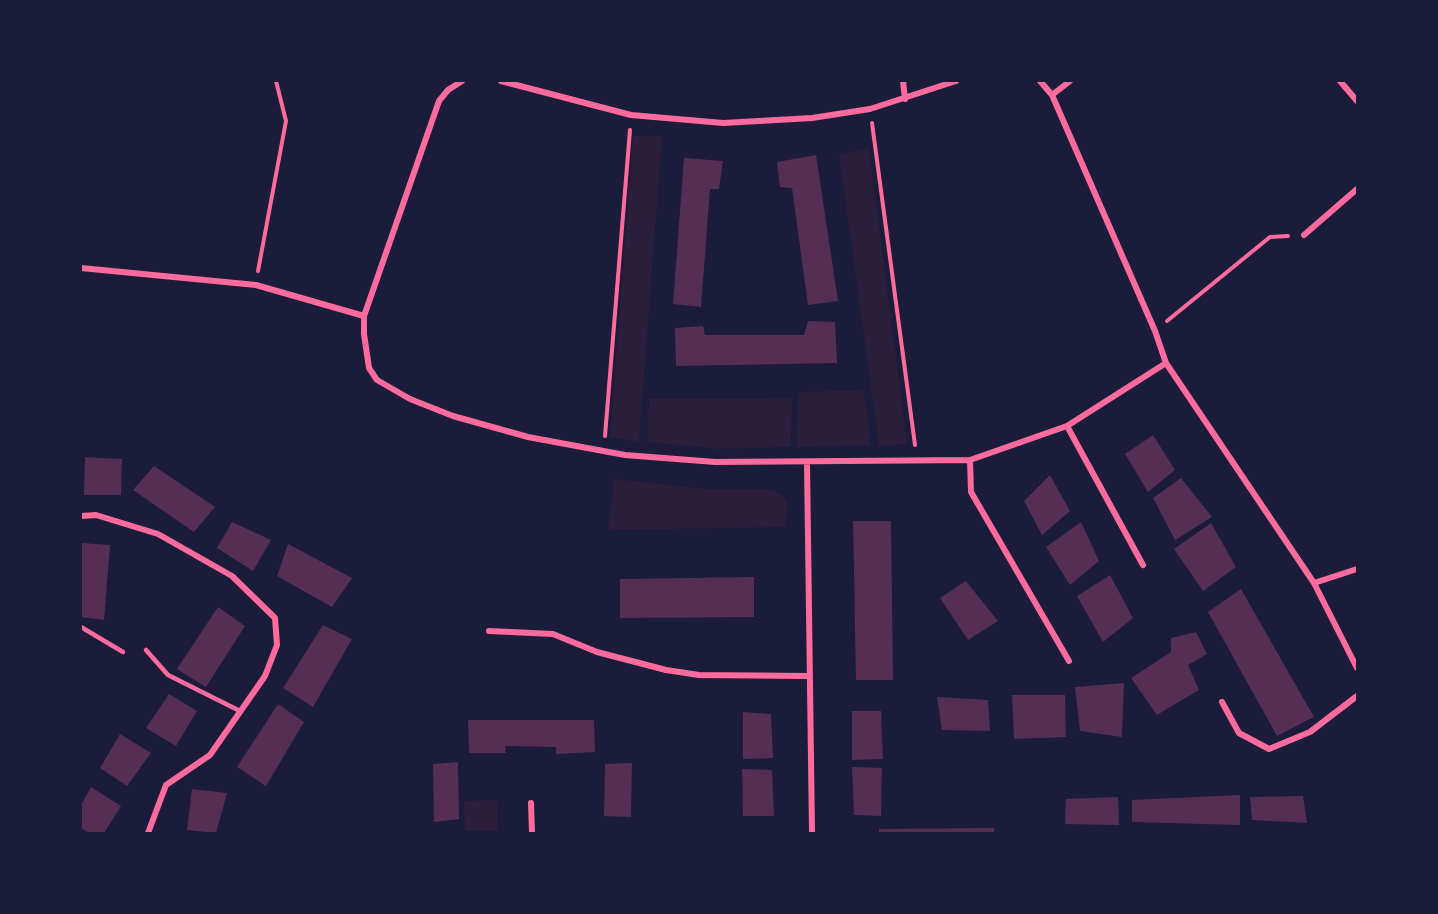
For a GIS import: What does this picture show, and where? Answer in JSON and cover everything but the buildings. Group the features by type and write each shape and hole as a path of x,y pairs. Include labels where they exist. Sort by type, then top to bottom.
{"street":[{"path":"462,81 448,90 439,101 364,316 365,353 369,368 377,380 410,399 453,416 528,437 604,452 715,462 970,460 1067,426 1166,363"},
{"path":"501,81 631,115 723,123 812,118 870,109 956,81"},
{"path":"903,81 905,99"},
{"path":"1040,81 1052,95 1155,331 1166,363 1314,583 1357,668"},
{"path":"1052,95 1070,81"},
{"path":"1340,81 1357,101"},
{"path":"1304,235 1357,189"},
{"path":"81,268 256,285 364,316"},
{"path":"1067,426 1143,565"},
{"path":"970,460 971,492 1069,661"},
{"path":"807,463 808,676 812,833"},
{"path":"81,516 96,515 158,534 232,576 275,618 277,645 265,676 210,755 166,785 148,833"},
{"path":"1314,583 1357,569"},
{"path":"489,631 553,634 597,652 666,670 699,675 808,676"},
{"path":"1222,702 1239,733 1269,749 1310,732 1357,696"},
{"path":"531,803 532,833"}],"lane":[{"path":"81,627 123,652"},
{"path":"146,650 168,675 240,711"}],"path":[{"path":"256,285 286,121 276,81"},
{"path":"870,109 917,461"},
{"path":"604,452 631,115"},
{"path":"1155,331 1270,237 1304,235"}],"shaded area":[{"path":"633,136 662,136 639,442 610,437"},
{"path":"869,148 907,444 879,446 839,154"},
{"path":"864,390 871,445 797,447 798,392"},
{"path":"792,398 791,447 717,449 647,442 649,399"},
{"path":"614,479 707,489 768,489 782,494 788,505 785,527 608,530"},
{"path":"497,800 497,831 465,831 464,801"}]}
